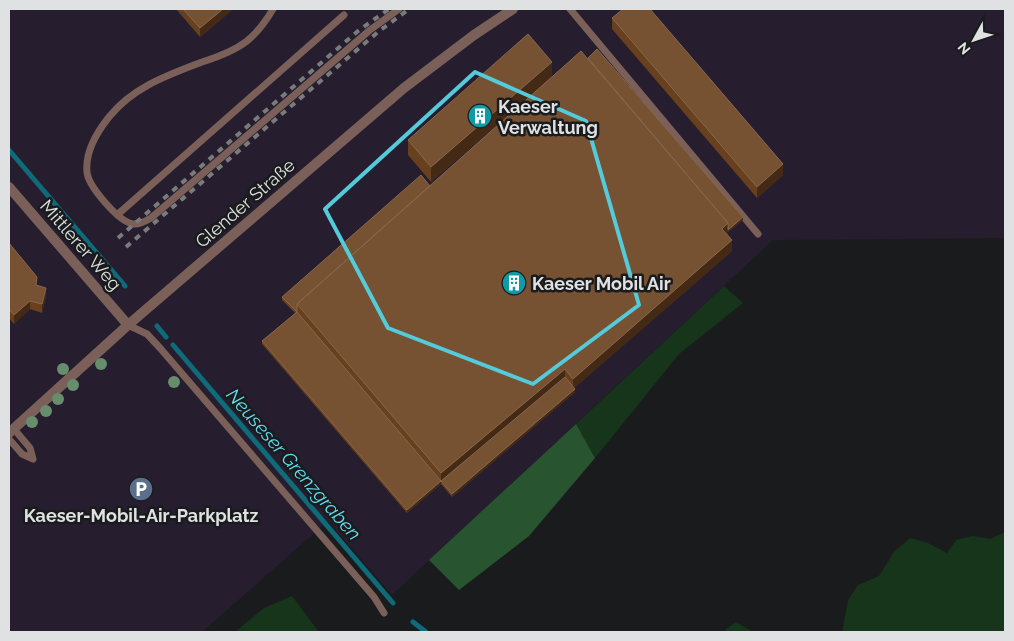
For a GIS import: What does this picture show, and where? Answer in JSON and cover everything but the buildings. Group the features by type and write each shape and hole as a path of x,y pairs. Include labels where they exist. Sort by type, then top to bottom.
{"street":[{"name":"Glender Straße","path":"11,431 128,325 404,88 514,9"},
{"name":"Mittlerer Weg","path":"9,187 128,325"}],"lane":[{"path":"272,9 263,25 247,41 225,54 160,78 136,92 110,115 95,135 88,155 86,173 92,185 117,215 134,224 143,223 151,218 370,30 399,9"},
{"path":"570,9 758,234"},
{"path":"117,215 344,15"},
{"path":"128,325 147,334 160,348 374,597 384,613"},
{"path":"9,439 22,454 33,459 30,448 11,431"}],"highlighted area":[{"path":"475,72 586,121 639,305 533,384 388,328 325,209"}],"shaded area":[{"path":"9,9 1005,9 1005,238 773,240 392,595 328,521 202,632 9,632"}],"green space":[{"path":"724,286 743,303 679,354 595,458 576,424"},
{"path":"576,424 595,458 529,536 459,590 429,560"},
{"path":"1005,532 1005,632 842,632 848,600 858,585 879,576 894,552 910,538 928,543 947,553 956,540 973,536 990,539"},
{"path":"292,596 319,632 235,632 264,608"},
{"path":"736,622 753,632 725,632 726,629"}],"waterway":[{"name":"Neuseser Grenzgraben","path":"9,150 125,286"},
{"name":"Neuseser Grenzgraben","path":"157,326 166,337"},
{"name":"Neuseser Grenzgraben","path":"173,345 393,603"},
{"name":"Neuseser Grenzgraben","path":"413,622 426,632"}],"railway":[{"path":"118,238 358,31 389,9"},
{"path":"126,247 378,32 409,9"}],"place":[{"name":"Kaeser Verwaltung","path":"480,116"},
{"name":"Kaeser Mobil Air","path":"514,283"},
{"name":"Kaeser-Mobil-Air-Parkplatz","path":"141,489"}]}
